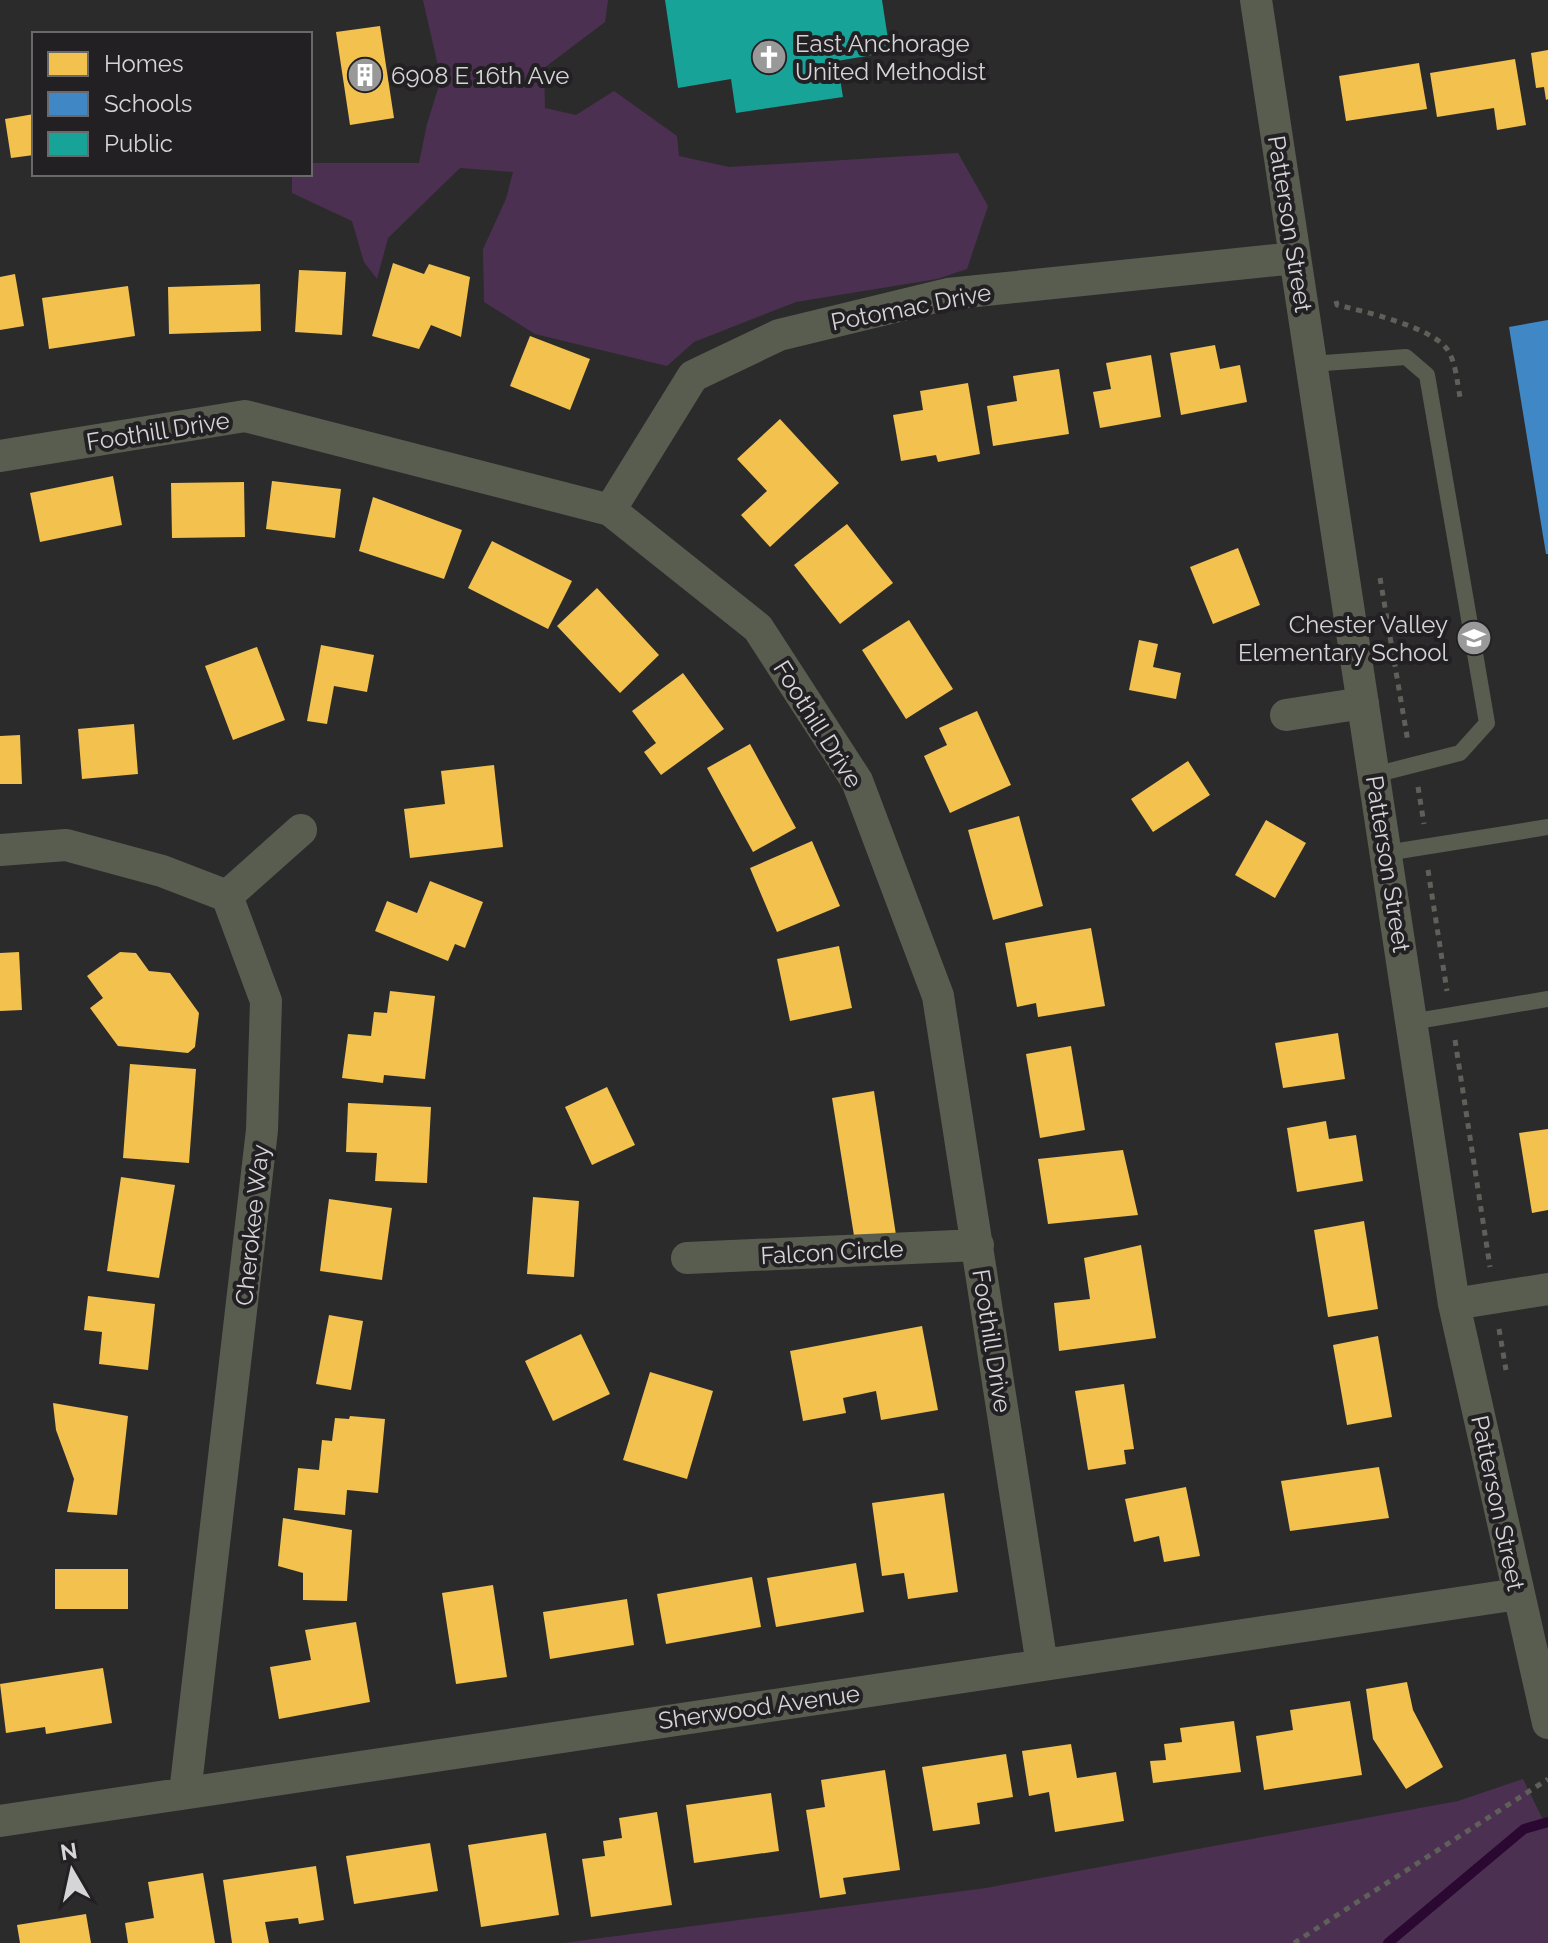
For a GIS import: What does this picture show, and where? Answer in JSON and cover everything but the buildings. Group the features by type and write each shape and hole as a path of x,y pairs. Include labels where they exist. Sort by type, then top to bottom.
{"street":[{"name":"Patterson Street","path":"1256,0 1454,1304 1548,1723"},
{"name":"Potomac Drive","path":"610,510 693,376 779,335 948,294 1295,258"},
{"name":"Foothill Drive","path":"0,456 245,416 610,510 758,628 857,781 938,996 1042,1665"},
{"path":"1286,715 1363,703"},
{"path":"0,850 66,845 162,871 227,896 301,830"},
{"name":"Cherokee Way","path":"185,1793 262,1130 266,1001 227,896"},
{"name":"Falcon Circle","path":"687,1258 978,1245"},
{"path":"1454,1304 1548,1289"},
{"name":"Sherwood Avenue","path":"0,1821 1518,1594"}],"lane":[{"path":"1311,364 1406,357 1427,375 1487,723 1460,753 1374,775"},
{"path":"1386,853 1542,828"},
{"path":"1411,1022 1548,999"}],"path":[{"path":"1335,296 1347,361"},
{"path":"1337,305 1408,325 1446,347 1455,369 1460,397"},
{"path":"1379,570 1426,847 1507,1381"},
{"path":"1294,1943 1548,1779"}],"shaded area":[{"path":"423,0 608,0 605,22 544,68 545,108 576,115 614,91 677,136 679,156 729,167 958,153 988,206 967,269 937,279 796,302 694,342 667,366 535,334 484,302 483,249 506,199 513,172 460,168 388,238 377,279 364,262 352,221 292,193 292,176 312,176 312,163 419,163 441,79"},
{"path":"1523,1779 1544,1822 1548,1822 1548,1943 563,1943 986,1888 1458,1801"}],"waterway":[{"path":"1388,1943 1524,1829 1548,1822"}],"place":[{"name":"East Anchorage United Methodist","path":"769,57"},
{"name":"6908 E 16th Ave","path":"365,75"},
{"name":"Chester Valley Elementary School","path":"1474,638"}]}
